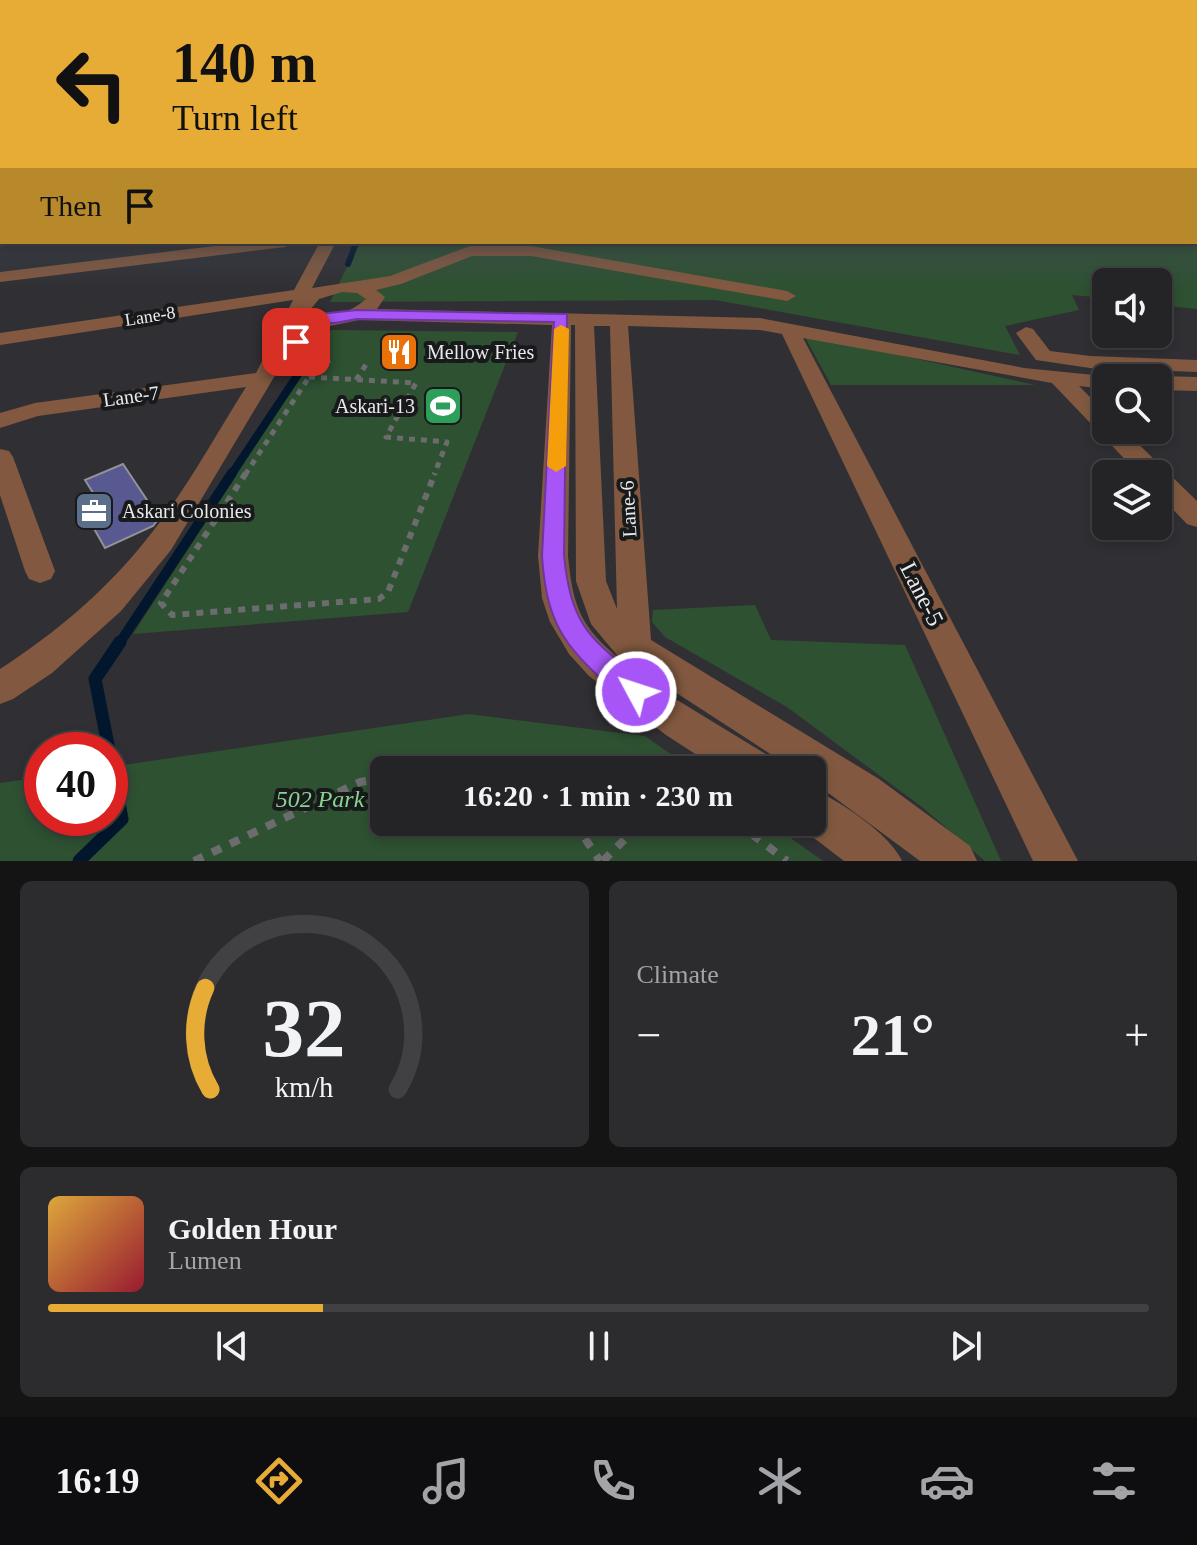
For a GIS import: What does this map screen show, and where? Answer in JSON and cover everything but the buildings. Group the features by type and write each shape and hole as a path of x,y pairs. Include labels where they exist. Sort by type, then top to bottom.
{"street":[{"path":"0,277 269,244"},
{"path":"0,688 40,662 110,602 161,542 269,368 296,342 317,264 327,244"},
{"path":"304,306 321,291 356,287 418,272 470,251 504,249 531,251 787,296"},
{"path":"317,264 326,274 373,293 375,301"},
{"path":"357,314 404,285 418,272"},
{"path":"404,285 399,297 409,315"},
{"path":"304,306 335,319 357,314 720,321 788,327 1060,379 1092,381"},
{"name":"Lane-8","path":"0,339 304,306"},
{"path":"573,318 591,581 602,615 635,648 865,793 955,861"},
{"path":"573,318 553,556 556,592 565,621 587,650 636,692 734,756"},
{"name":"Lane-6","path":"619,327 636,692"},
{"name":"Lane-5","path":"788,327 1056,861"},
{"path":"1026,333 1043,356 1090,362 1197,366"},
{"name":"Lane-7","path":"0,421 35,410 269,368"},
{"path":"1060,379 1092,412"},
{"path":"1172,383 1197,384"},
{"path":"1124,444 1140,460"},
{"path":"0,457 40,571"},
{"path":"1172,492 1197,517"},
{"path":"826,820 880,861"}],"path":[{"path":"309,377 416,383 386,437 447,442 388,592 379,599 172,615 161,603 309,377 319,365 330,360"},
{"path":"356,380 367,363"},
{"path":"194,861 360,782 370,780"},
{"path":"584,836 602,861 628,836"},
{"path":"754,836 787,861"}],"green space":[{"path":"358,244 1197,244 1197,309 1172,306 1172,268 1092,268 1092,297 1072,295 1079,310 1005,326 1020,355 715,300 330,302"},
{"path":"331,330 518,332 408,612 133,634"},
{"path":"810,336 1035,385 831,385 806,339"},
{"path":"755,605 771,640 905,645 1001,861 985,861 922,807 787,707 665,637 652,622 653,610"},
{"name":"502 Park","path":"469,714 645,736 673,756 370,756 370,836 788,836 823,861 0,861 0,783 24,780 24,836 128,836 128,764"}],"waterway":[{"path":"348,264 356,244"},
{"path":"317,345 325,334"},
{"path":"231,475 319,343"},
{"path":"119,644 232,473"},
{"path":"105,732 95,679 120,642"},
{"path":"79,861 105,836"}],"slow traffic":[{"path":"556,466 561,329"}],"place":[{"name":"Mellow Fries","path":"399,352"},
{"name":"Askari-13","path":"443,406"},
{"name":"Askari Colonies","path":"94,511"}],"route":[{"path":"296,342 315,318 335,319 357,314 562,317 553,556 556,592 565,621 587,650 636,692"}]}
